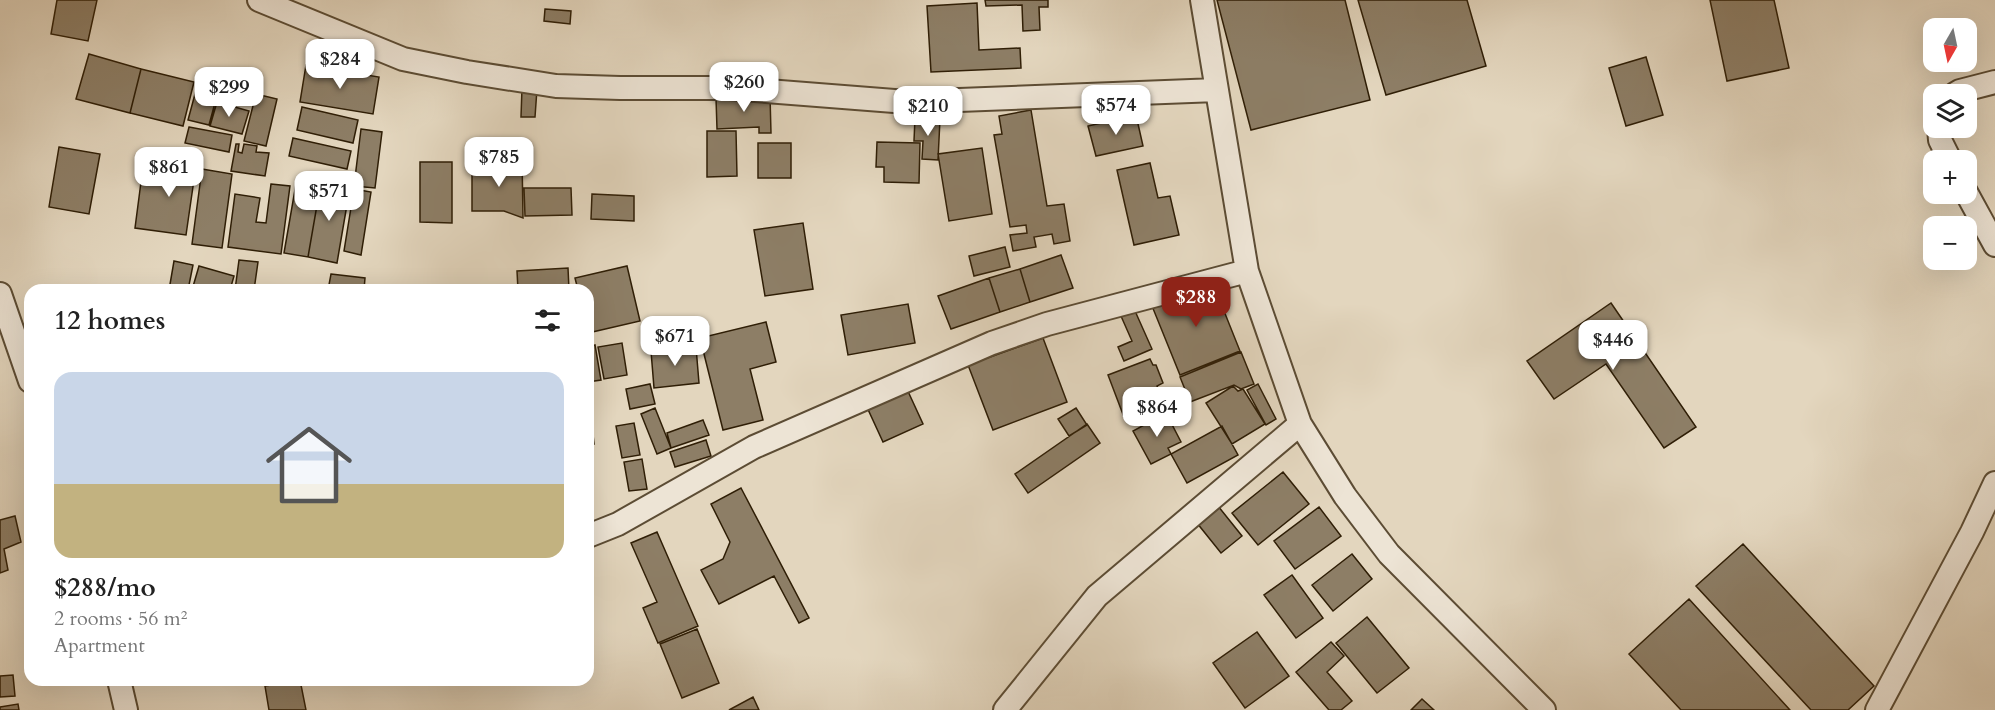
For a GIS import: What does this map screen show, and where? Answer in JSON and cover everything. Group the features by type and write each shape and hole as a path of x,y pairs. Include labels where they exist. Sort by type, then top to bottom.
{"street":[{"path":"259,0 403,59 556,86 729,88 907,102 1216,90"},
{"path":"1202,0 1247,271 1300,424 1345,496 1389,554 1544,710"},
{"path":"1977,87 1995,82"},
{"path":"1973,204 1995,245"},
{"path":"594,534 618,524 754,447 992,343 1047,324 1247,271"},
{"path":"0,294 24,364"},
{"path":"1005,710 1096,596 1300,424"},
{"path":"1877,710 1972,532 1995,483"},
{"path":"120,686 126,710"}],"building":[{"path":"57,0 97,0 88,41 51,34"},
{"path":"985,0 1048,0 1048,7 1039,7 1040,30 1023,31 1022,5 986,6"},
{"path":"1217,0 1345,0 1370,100 1251,130"},
{"path":"1358,0 1467,0 1486,66 1386,95"},
{"path":"1710,0 1774,0 1789,68 1727,81"},
{"path":"977,3 979,50 1020,48 1021,68 931,72 927,6"},
{"path":"545,9 571,11 570,24 544,21"},
{"path":"89,54 141,69 130,113 76,99"},
{"path":"1646,57 1663,115 1626,126 1609,68"},
{"path":"306,65 379,77 373,114 300,102"},
{"path":"141,69 194,82 183,126 130,113"},
{"path":"198,83 219,88 209,125 188,120"},
{"path":"522,88 537,89 535,117 521,117"},
{"path":"256,94 277,99 266,146 244,141"},
{"path":"770,96 771,133 759,133 759,127 717,129 716,98"},
{"path":"217,102 249,111 242,134 210,126"},
{"path":"302,107 358,120 353,143 297,130"},
{"path":"1031,110 1047,206 1064,204 1070,241 1054,244 1052,234 1034,237 1036,247 1013,251 1010,235 1027,233 1026,225 1010,227 994,135 1002,134 999,116"},
{"path":"1136,115 1143,146 1096,156 1088,126"},
{"path":"915,118 940,119 938,160 922,159 923,141 914,141"},
{"path":"189,127 232,135 229,152 185,143"},
{"path":"361,129 382,132 375,188 354,186"},
{"path":"707,131 736,131 737,176 707,177"},
{"path":"293,138 351,151 347,169 289,156"},
{"path":"877,142 920,143 919,183 884,182 884,167 876,167"},
{"path":"758,143 791,143 791,178 758,178"},
{"path":"236,144 239,144 238,152 242,153 244,144 257,146 256,152 269,153 265,176 231,171"},
{"path":"59,147 100,154 89,214 49,207"},
{"path":"982,148 992,214 949,221 938,154"},
{"path":"176,149 198,152 186,235 135,228 141,182 171,186"},
{"path":"504,157 522,157 523,218 504,211 472,211 472,170 504,170"},
{"path":"420,162 452,162 452,223 420,222"},
{"path":"1150,163 1158,198 1170,196 1179,235 1134,245 1117,170"},
{"path":"202,169 232,174 222,248 192,244"},
{"path":"297,178 321,182 308,257 284,253"},
{"path":"321,182 350,187 337,263 308,257"},
{"path":"271,184 290,186 281,254 228,247 235,194 260,198 256,222 266,223"},
{"path":"524,188 571,188 572,215 525,216"},
{"path":"354,189 371,192 361,255 344,251"},
{"path":"592,194 634,196 634,221 591,219"},
{"path":"803,223 813,289 765,296 754,230"},
{"path":"1005,247 1010,267 974,276 969,256"},
{"path":"1061,255 1073,288 1030,302 1020,269"},
{"path":"239,260 258,262 255,284 236,284"},
{"path":"174,261 193,265 189,284 170,284"},
{"path":"199,266 234,276 232,284 194,284"},
{"path":"627,266 640,321 594,332 594,284 576,284 575,278"},
{"path":"568,268 569,284 518,284 517,271"},
{"path":"1020,269 1030,302 1000,312 989,278"},
{"path":"331,274 365,278 364,284 329,284"},
{"path":"989,278 1000,312 951,329 938,296"},
{"path":"1212,281 1240,351 1180,375 1152,306"},
{"path":"1131,302 1152,349 1124,361 1118,347 1132,341 1117,307"},
{"path":"1611,303 1696,427 1664,448 1606,364 1554,399 1527,361"},
{"path":"908,304 915,343 848,355 841,315"},
{"path":"766,322 776,362 750,369 763,420 723,430 700,338"},
{"path":"1043,338 1067,402 993,430 968,365"},
{"path":"622,343 627,375 604,379 598,347"},
{"path":"594,345 601,380 594,381"},
{"path":"696,347 699,383 654,388 651,351"},
{"path":"1241,352 1254,384 1241,389 1234,385 1190,402 1180,377"},
{"path":"1150,359 1153,365 1156,365 1163,383 1157,386 1163,400 1152,404 1155,412 1139,418 1136,413 1124,417 1108,375"},
{"path":"650,384 655,404 630,409 626,389"},
{"path":"1258,384 1276,419 1266,425 1247,390"},
{"path":"1233,386 1238,391 1243,389 1265,424 1232,444 1206,403"},
{"path":"906,387 923,424 883,442 866,405"},
{"path":"655,408 671,448 657,454 641,414"},
{"path":"1076,408 1087,425 1069,436 1058,419"},
{"path":"1166,413 1181,442 1168,448 1171,454 1151,464 1133,431"},
{"path":"703,420 709,435 671,448 667,433"},
{"path":"634,423 640,455 622,458 616,426"},
{"path":"1087,424 1100,443 1028,493 1015,474"},
{"path":"1222,426 1238,455 1187,483 1171,454"},
{"path":"706,440 711,456 675,467 670,452"},
{"path":"642,459 647,489 629,491 624,462"},
{"path":"1283,472 1309,504 1258,545 1232,513"},
{"path":"741,488 809,618 799,623 774,576 719,604 701,570 723,559 730,542 711,504"},
{"path":"1218,506 1242,536 1221,553 1197,523"},
{"path":"1319,507 1341,536 1295,569 1274,541"},
{"path":"15,516 21,542 4,549 8,570 0,573 0,520"},
{"path":"657,532 698,626 658,643 643,608 657,602 631,543"},
{"path":"1743,544 1874,686 1848,710 1811,710 1696,586"},
{"path":"1352,554 1372,579 1333,611 1312,585"},
{"path":"1292,575 1323,618 1296,638 1264,595"},
{"path":"1689,599 1790,710 1681,710 1629,654"},
{"path":"1367,617 1409,668 1377,693 1336,643"},
{"path":"697,629 719,683 682,698 660,644"},
{"path":"1257,632 1289,676 1245,708 1213,663"},
{"path":"1331,642 1344,656 1327,672 1352,701 1341,710 1329,710 1296,672"},
{"path":"13,675 15,696 0,697 0,676"},
{"path":"265,686 301,686 306,710 269,710"},
{"path":"753,697 759,710 729,710"},
{"path":"1422,699 1434,710 1411,710"},
{"path":"18,704 19,710 0,710 0,707"}]}
